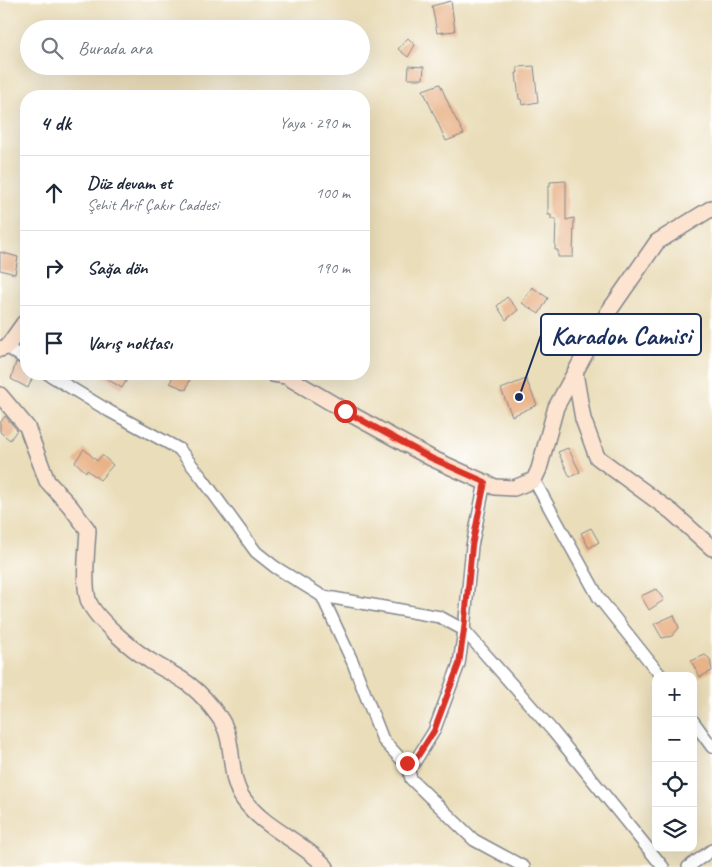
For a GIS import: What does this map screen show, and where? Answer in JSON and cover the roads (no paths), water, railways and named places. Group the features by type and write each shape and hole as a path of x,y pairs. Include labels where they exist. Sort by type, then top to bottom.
{"street":[{"path":"293,380 431,458 485,482 495,486 514,488 534,480 539,469 556,407 607,314 657,242 712,208"},
{"path":"20,328 4,348 20,357"},
{"path":"575,373 583,419 596,457 672,512 712,548"},
{"path":"58,380 109,411 179,449 256,552 275,567 322,596 440,616 464,630 552,730 663,867"},
{"path":"0,395 27,427 47,481 70,506 88,530 86,566 88,600 104,623 147,659 191,686 221,718 229,740 234,776 243,799 260,818 316,856 326,867"},
{"path":"534,480 599,598 657,672"},
{"path":"407,763 414,762 434,731 459,664 472,546 485,482"},
{"path":"322,596 353,662 383,740 407,763 411,779 474,840 524,867"},
{"path":"697,726 712,747"},
{"path":"688,867 712,850"}],"place":[{"name":"Karadon Camisi","path":"519,397"}]}
